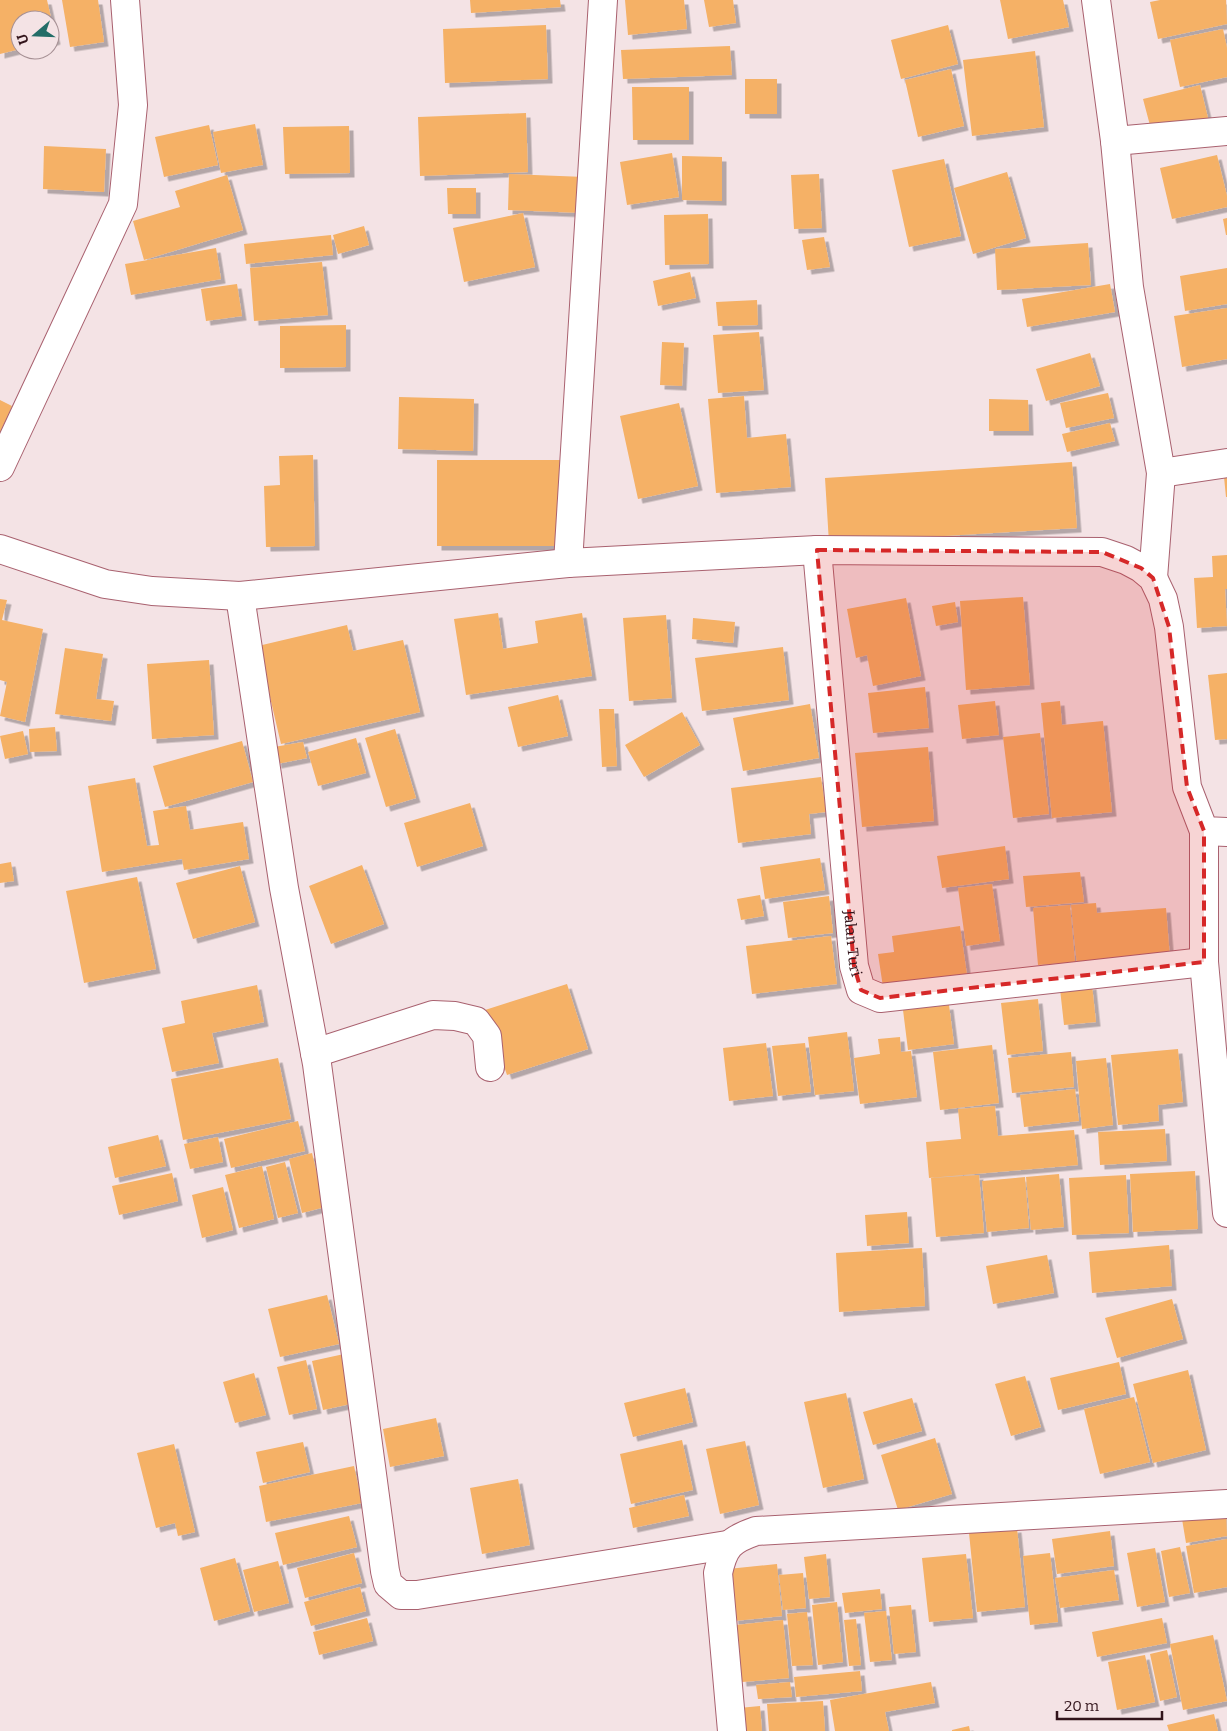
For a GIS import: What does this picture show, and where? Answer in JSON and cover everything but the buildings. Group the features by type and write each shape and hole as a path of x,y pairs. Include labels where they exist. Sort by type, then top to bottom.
{"street":[{"path":"0,467 123,204 133,105 125,0"},
{"path":"568,563 603,0"},
{"path":"1096,0 1115,141 1129,287 1161,473 1153,578"},
{"path":"1115,141 1227,132"},
{"path":"1161,473 1227,463"},
{"path":"0,549 106,584 152,591 240,596 568,563 817,550 1102,552 1126,560 1141,568 1153,578 1162,599 1169,626 1187,787 1215,831 1204,962 1227,1213"},
{"name":"Jalan Turi","path":"817,550 854,966 861,990 880,998 1204,962"},
{"path":"240,596 284,888 315,1053 388,1584 401,1595 417,1595 727,1545 738,1537 756,1531 1227,1504"},
{"path":"315,1053 433,1015 455,1016 476,1021 488,1036 490,1067"},
{"path":"727,1545 721,1557 718,1573 732,1731"}],"highlighted area":[{"path":"817,550 1102,552 1141,568 1153,578 1169,627 1187,787 1204,831 1204,962 880,998 861,990 854,966"}]}
